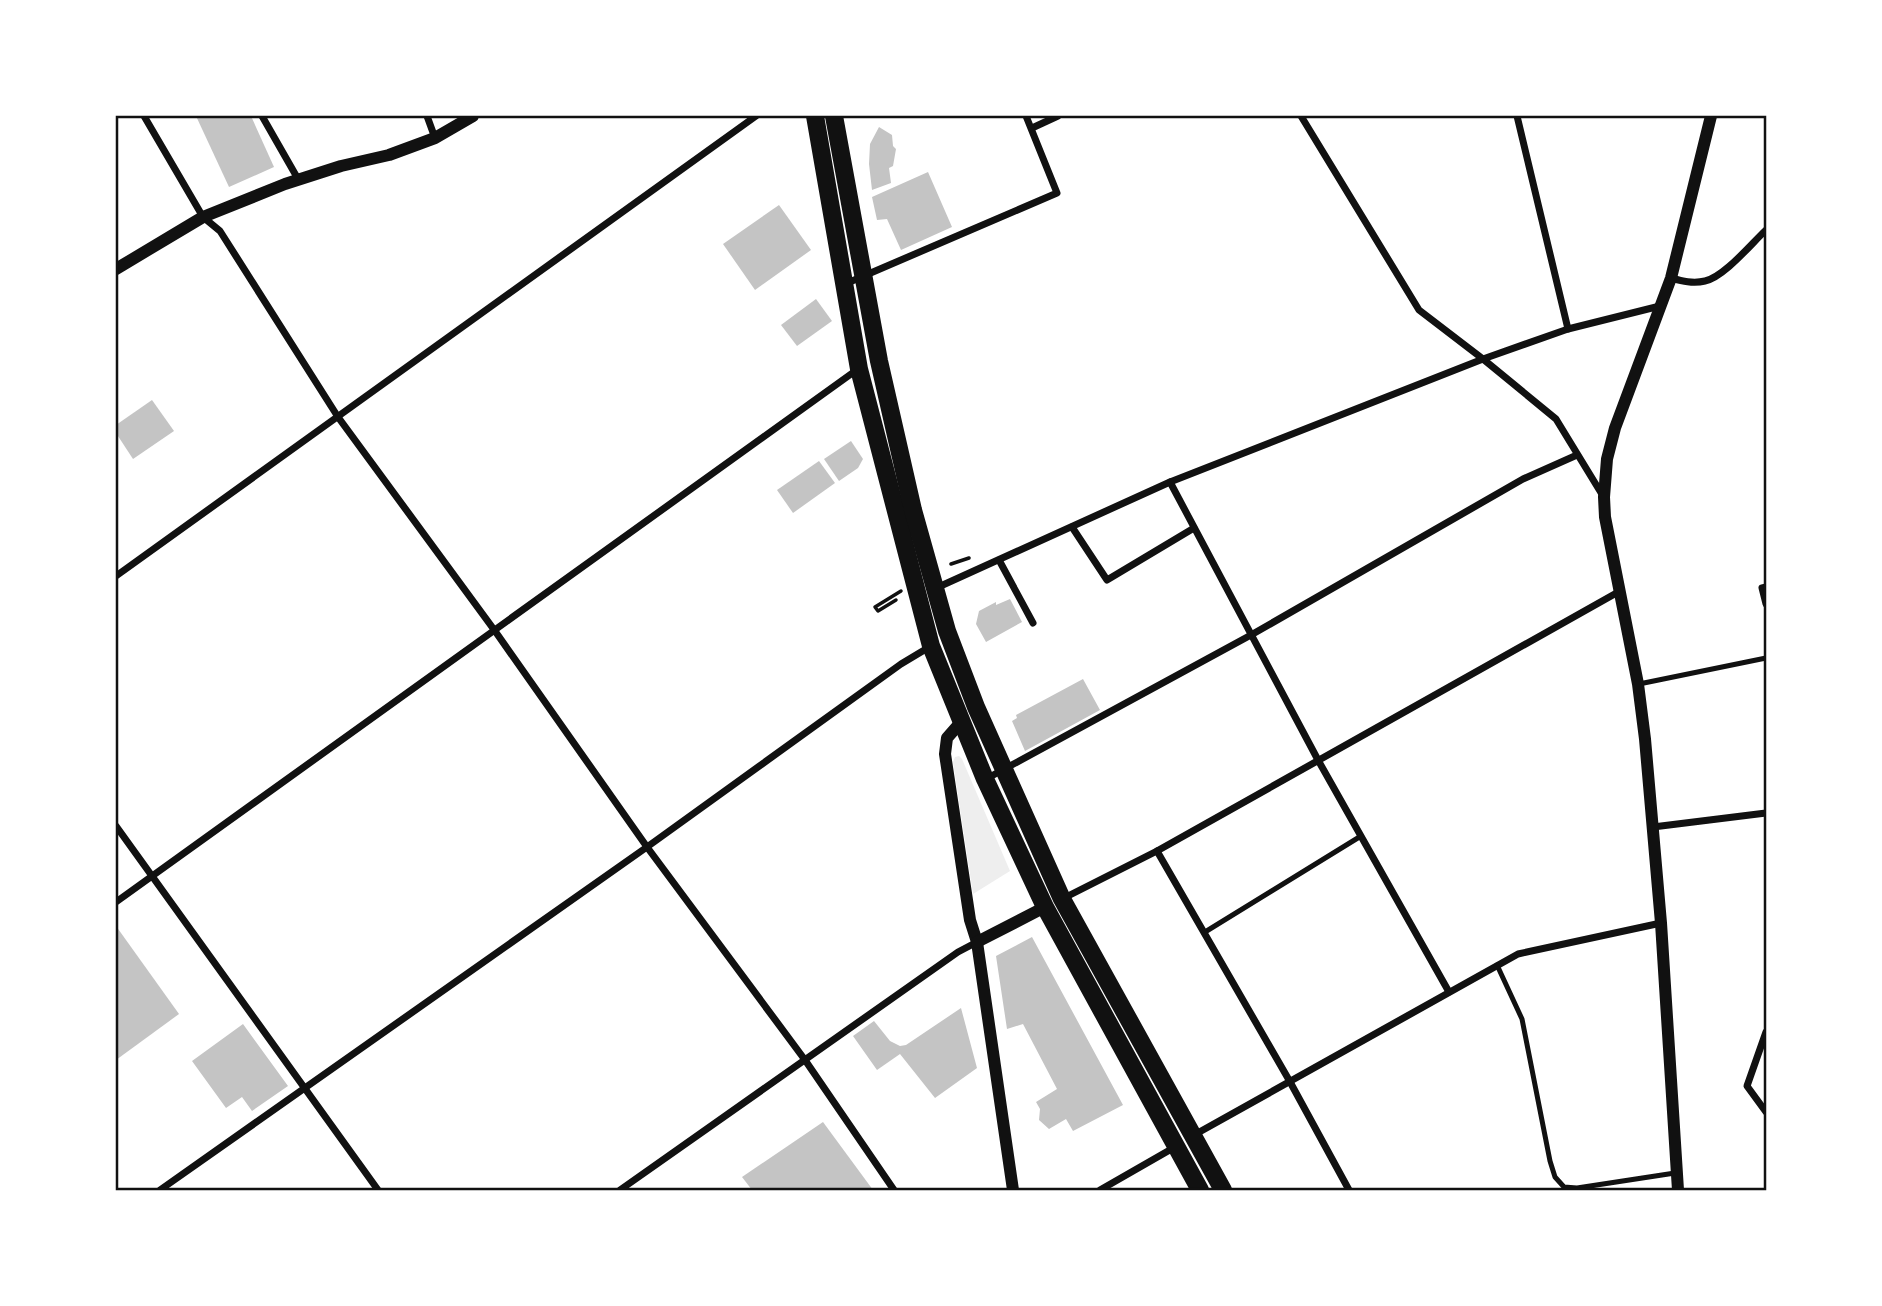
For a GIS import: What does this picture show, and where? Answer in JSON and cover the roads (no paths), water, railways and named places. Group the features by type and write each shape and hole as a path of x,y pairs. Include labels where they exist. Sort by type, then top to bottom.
{"highway":[{"path":"815,116 859,369 931,646 985,779 1045,907 1200,1191"},
{"path":"834,116 879,361 913,510 947,631 976,707 1062,899 1223,1191"}],"street":[{"path":"144,116 203,217 220,231 338,417 495,631 647,847 805,1060 894,1191"},
{"path":"262,116 298,179"},
{"path":"427,116 435,138"},
{"path":"116,269 203,217 298,179 389,155 435,138 474,116"},
{"path":"116,576 756,116"},
{"path":"844,285 1057,193 1026,116"},
{"path":"1032,128 1058,116"},
{"path":"1301,116 1419,310 1556,419 1604,497"},
{"path":"1517,116 1568,328"},
{"path":"1678,1191 1661,923 1638,684 1604,497 1607,459 1615,428 1671,278 1712,116"},
{"path":"1671,278 1689,283 1707,281 1722,271 1766,230"},
{"path":"918,596 1170,482 1483,359 1568,328 1660,306"},
{"path":"116,902 859,369"},
{"path":"985,779 1251,635 1523,479 1577,455"},
{"path":"1170,482 1318,760 1450,992"},
{"path":"1072,527 1107,580 1194,528"},
{"path":"999,560 1032,623"},
{"path":"1766,587 1762,588 1766,604"},
{"path":"620,1191 958,952 1157,851 1620,591"},
{"path":"160,1191 901,664 931,646"},
{"path":"961,722 947,738 945,754 970,920 977,942 1013,1191"},
{"path":"1653,827 1766,813"},
{"path":"116,825 377,1191"},
{"path":"1157,851 1289,1080 1349,1191"},
{"path":"1193,1136 1518,954 1661,923"},
{"path":"1766,1032 1746,1086 1766,1112"},
{"path":"1104,1189 1176,1147"}],"lane":[{"path":"1638,684 1766,658"},
{"path":"1205,932 1361,836"},
{"path":"1497,965 1522,1019 1555,1177 1564,1187 1577,1188 1676,1172"}]}
